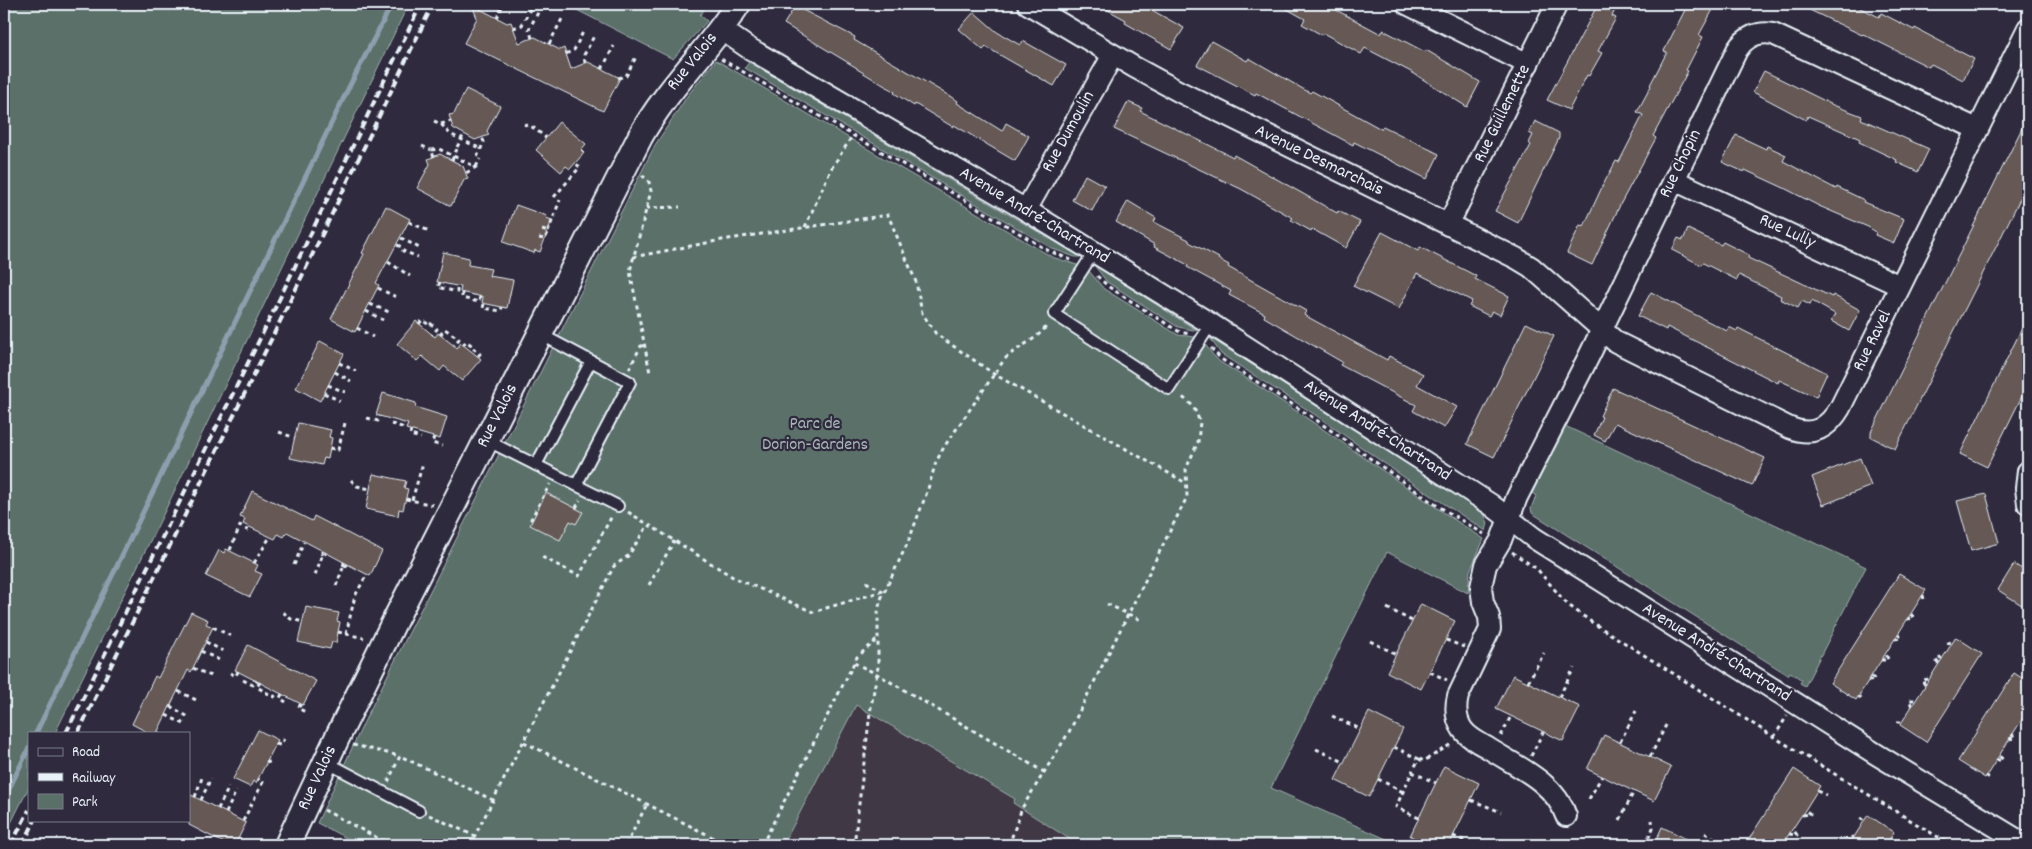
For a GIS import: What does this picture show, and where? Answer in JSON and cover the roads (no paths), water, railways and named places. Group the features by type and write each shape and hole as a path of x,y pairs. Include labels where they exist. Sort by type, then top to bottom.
{"street":[{"name":"Rue Valois","path":"287,845 325,762 647,124 678,80 721,29 738,4"},
{"name":"Avenue Desmarchais","path":"1028,4 1113,55 1180,92 1531,267 1601,329"},
{"path":"1407,4 1528,64"},
{"name":"Rue Guillemette","path":"1448,225 1557,4"},
{"name":"Rue Ravel","path":"1601,329 1616,342 1790,428 1809,432 1827,426 1840,408 2028,28"},
{"name":"Avenue André-Chartrand","path":"721,29 747,47 1026,210 1089,262 1205,334 1490,504 1534,538 1876,754 2026,845"},
{"name":"Rue Chopin","path":"1566,816 1560,801 1550,789 1473,739 1463,729 1457,716 1458,696 1490,629 1489,617 1482,594 1482,576 1490,556 1501,540 1517,497 1589,356 1736,50 1749,37 1761,33 1779,36 1977,129"},
{"name":"Rue Dumoulin","path":"1026,210 1113,55"},
{"name":"Rue Lully","path":"1674,180 1900,286"},
{"path":"2028,471 2026,488 2028,504"}],"lane":[{"path":"1089,262 1054,314 1169,389 1205,334"},
{"path":"540,334 630,382 576,485"},
{"path":"536,465 591,361"},
{"path":"486,440 618,506"},
{"path":"325,762 419,811"}],"waterway":[{"path":"36,732 348,89 392,4"},
{"path":"4,799 28,750"}],"railway":[{"path":"66,732 276,306 421,4"},
{"path":"78,732 433,4"},
{"path":"11,845 28,812"},
{"path":"23,845 34,822"}],"park label":[{"name":"Parc de Dorion-Gardens","path":"815,434"}]}
